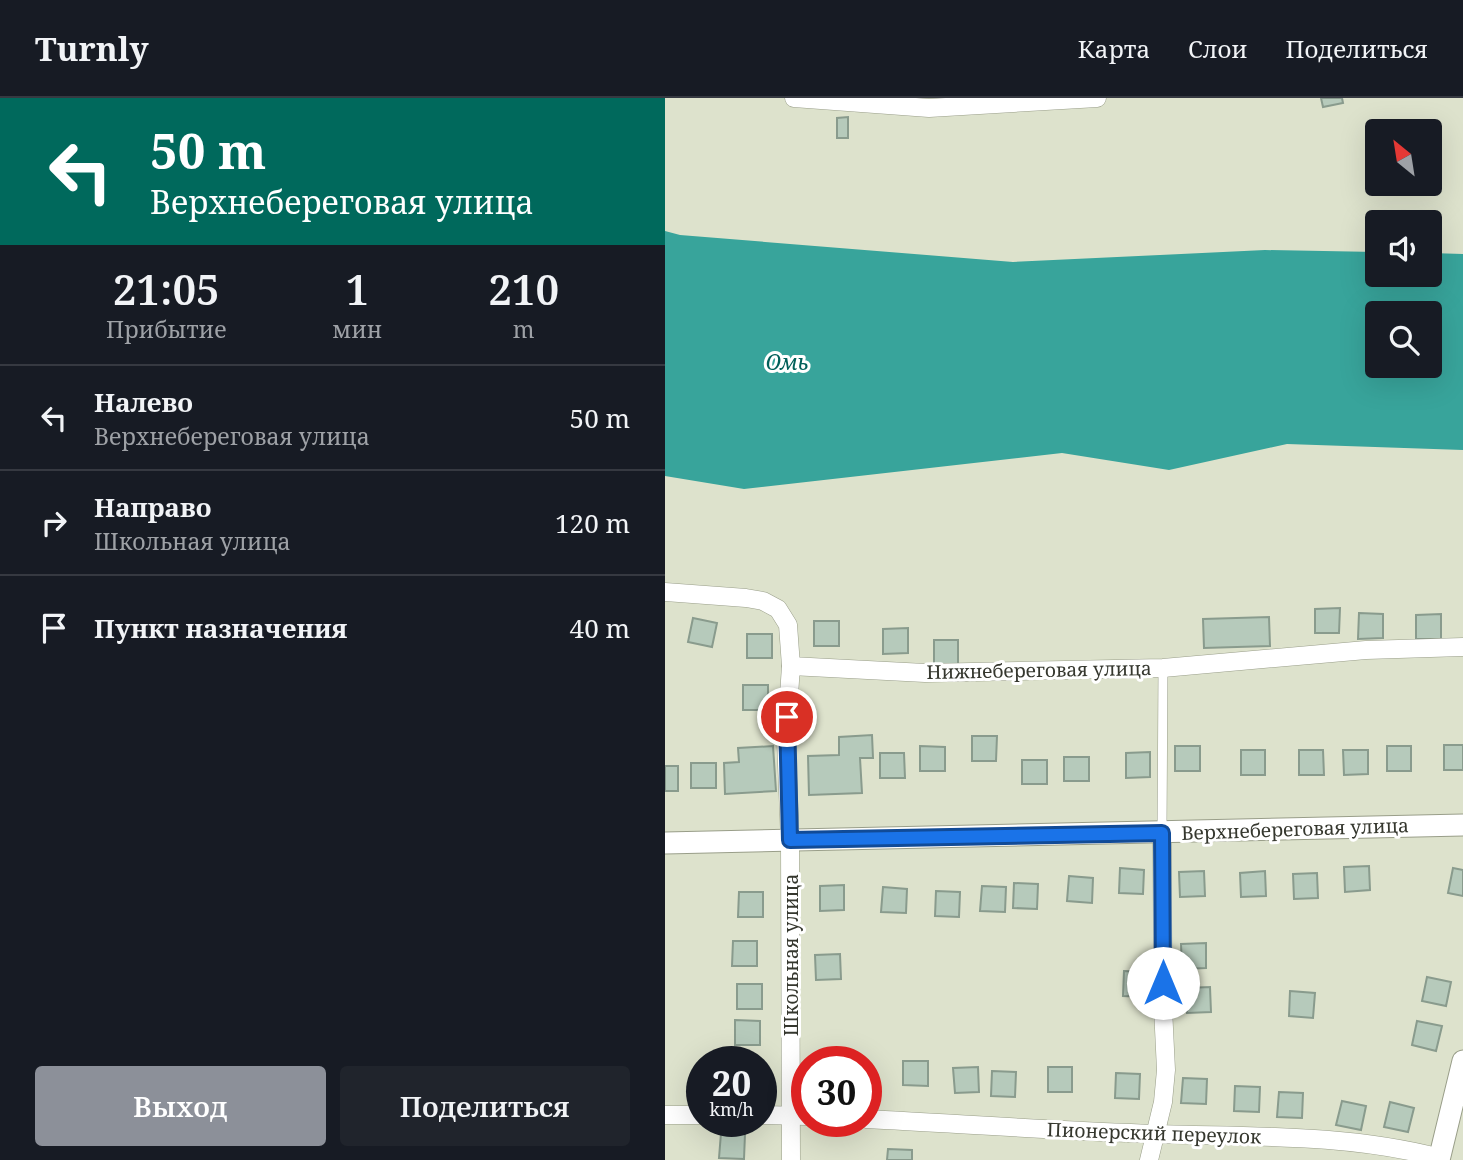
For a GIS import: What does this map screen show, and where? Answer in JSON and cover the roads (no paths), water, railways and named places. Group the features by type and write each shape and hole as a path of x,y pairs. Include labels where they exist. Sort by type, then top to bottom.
{"street":[{"path":"794,98 929,108 1097,98"},
{"path":"665,592 746,598 764,601 778,609 789,625 791,666"},
{"name":"Нижнебереговая улица","path":"791,666 925,673 1163,668 1366,650 1463,647"},
{"name":"Школьная улица","path":"791,666 786,740 797,1046"},
{"name":"Верхнебереговая улица","path":"665,843 1463,825"},
{"path":"1149,1160 1163,1102 1166,1070 1162,833"},
{"path":"1440,1159 1463,1060"},
{"path":"665,1115 686,1115"},
{"name":"Пионерский переулок","path":"882,1120 1336,1140 1409,1150 1440,1159"},
{"name":"Школьная улица","path":"791,1160 795,1137"}],"lane":[{"path":"1162,833 1163,668"}],"water":[{"name":"Омь","path":"665,231 680,235 1013,262 1265,250 1365,252 1365,287 1442,287 1442,253 1463,254 1463,450 1287,444 1169,470 1062,453 744,489 665,476"}]}
